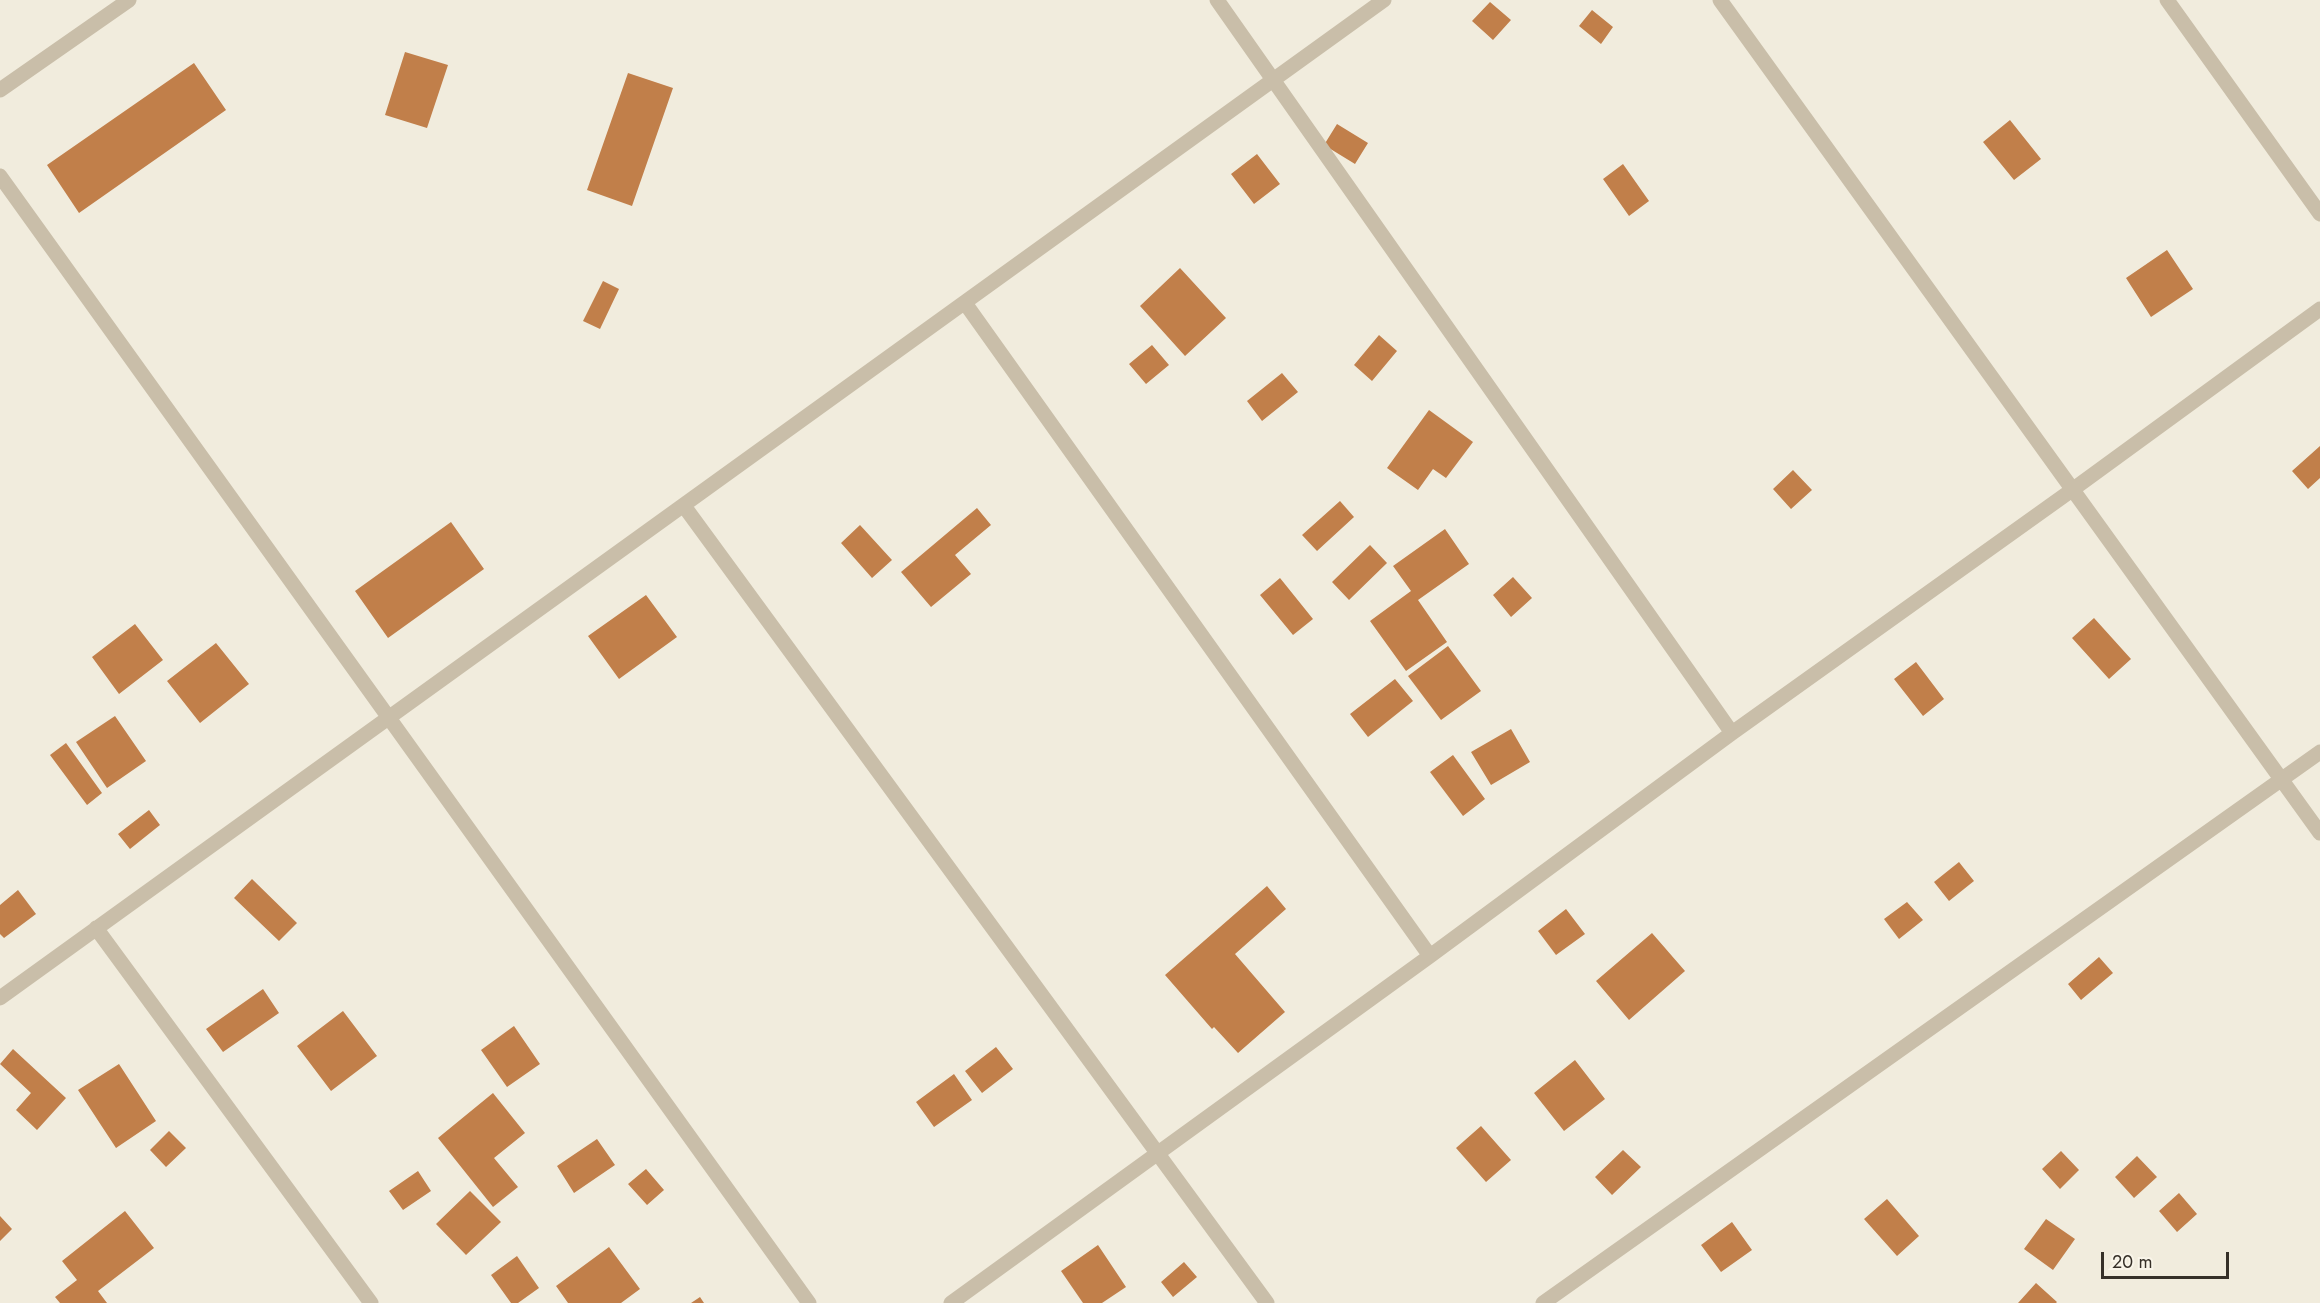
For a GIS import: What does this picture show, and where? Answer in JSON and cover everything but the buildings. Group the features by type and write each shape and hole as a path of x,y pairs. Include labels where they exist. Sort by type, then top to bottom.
{"street":[{"path":"0,90 129,0"},
{"path":"1217,0 1732,733"},
{"path":"0,998 1383,0"},
{"path":"1720,0 2320,833"},
{"path":"2167,0 2320,214"},
{"path":"0,176 809,1303"},
{"path":"964,303 1430,956"},
{"path":"951,1303 1430,956 1732,733 2320,309"},
{"path":"684,506 1267,1303"},
{"path":"1543,1303 2320,752"},
{"path":"96,928 371,1303"}]}
